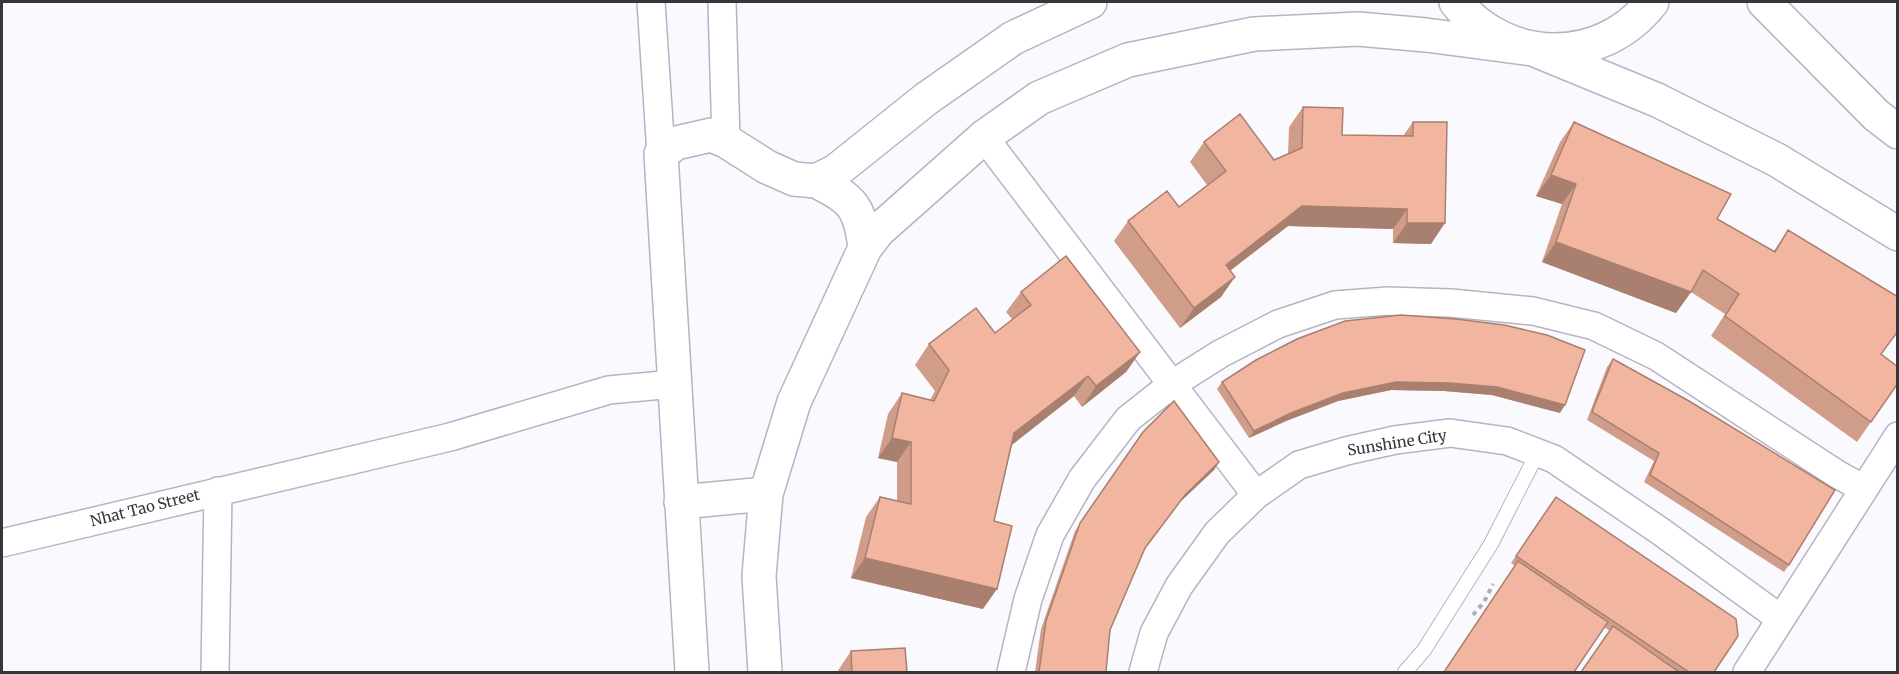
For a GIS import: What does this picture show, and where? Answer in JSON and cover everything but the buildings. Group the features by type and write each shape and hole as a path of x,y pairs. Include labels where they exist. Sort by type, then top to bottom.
{"street":[{"path":"651,2 692,672"},
{"path":"722,2 726,141"},
{"path":"816,181 836,171 926,99 1013,38 1090,2"},
{"path":"1456,2 1469,17 1498,38 1533,49 1657,100 1777,160 1898,234"},
{"path":"765,672 759,576 766,494 794,402 865,248 878,231 984,137 1039,98 1128,60 1254,34 1358,29 1533,49 1572,50 1609,38 1641,16 1652,2"},
{"path":"1764,2 1876,115 1898,132"},
{"path":"661,154 676,142 711,135 726,141 767,167 794,178 816,181 850,201 861,222 865,248"},
{"path":"984,137 1256,495"},
{"path":"1011,672 1028,599 1050,535 1082,479 1128,419 1171,385 1220,354 1278,324 1335,305 1389,301 1451,303 1533,311 1594,326 1656,356 1836,474 1864,489"},
{"path":"218,491 450,436 609,390 674,384"},
{"name":"Sunshine City","path":"1143,672 1154,633 1179,586 1217,533 1256,495 1299,465 1346,450 1395,440 1450,433 1507,441 1554,459 1660,531 1781,619"},
{"path":"1747,672 1898,436"},
{"name":"Nhat Tao Street","path":"2,543 218,491 215,672"},
{"path":"681,502 766,494"}],"lane":[{"path":"1405,672 1424,650 1491,544 1538,452"}]}
